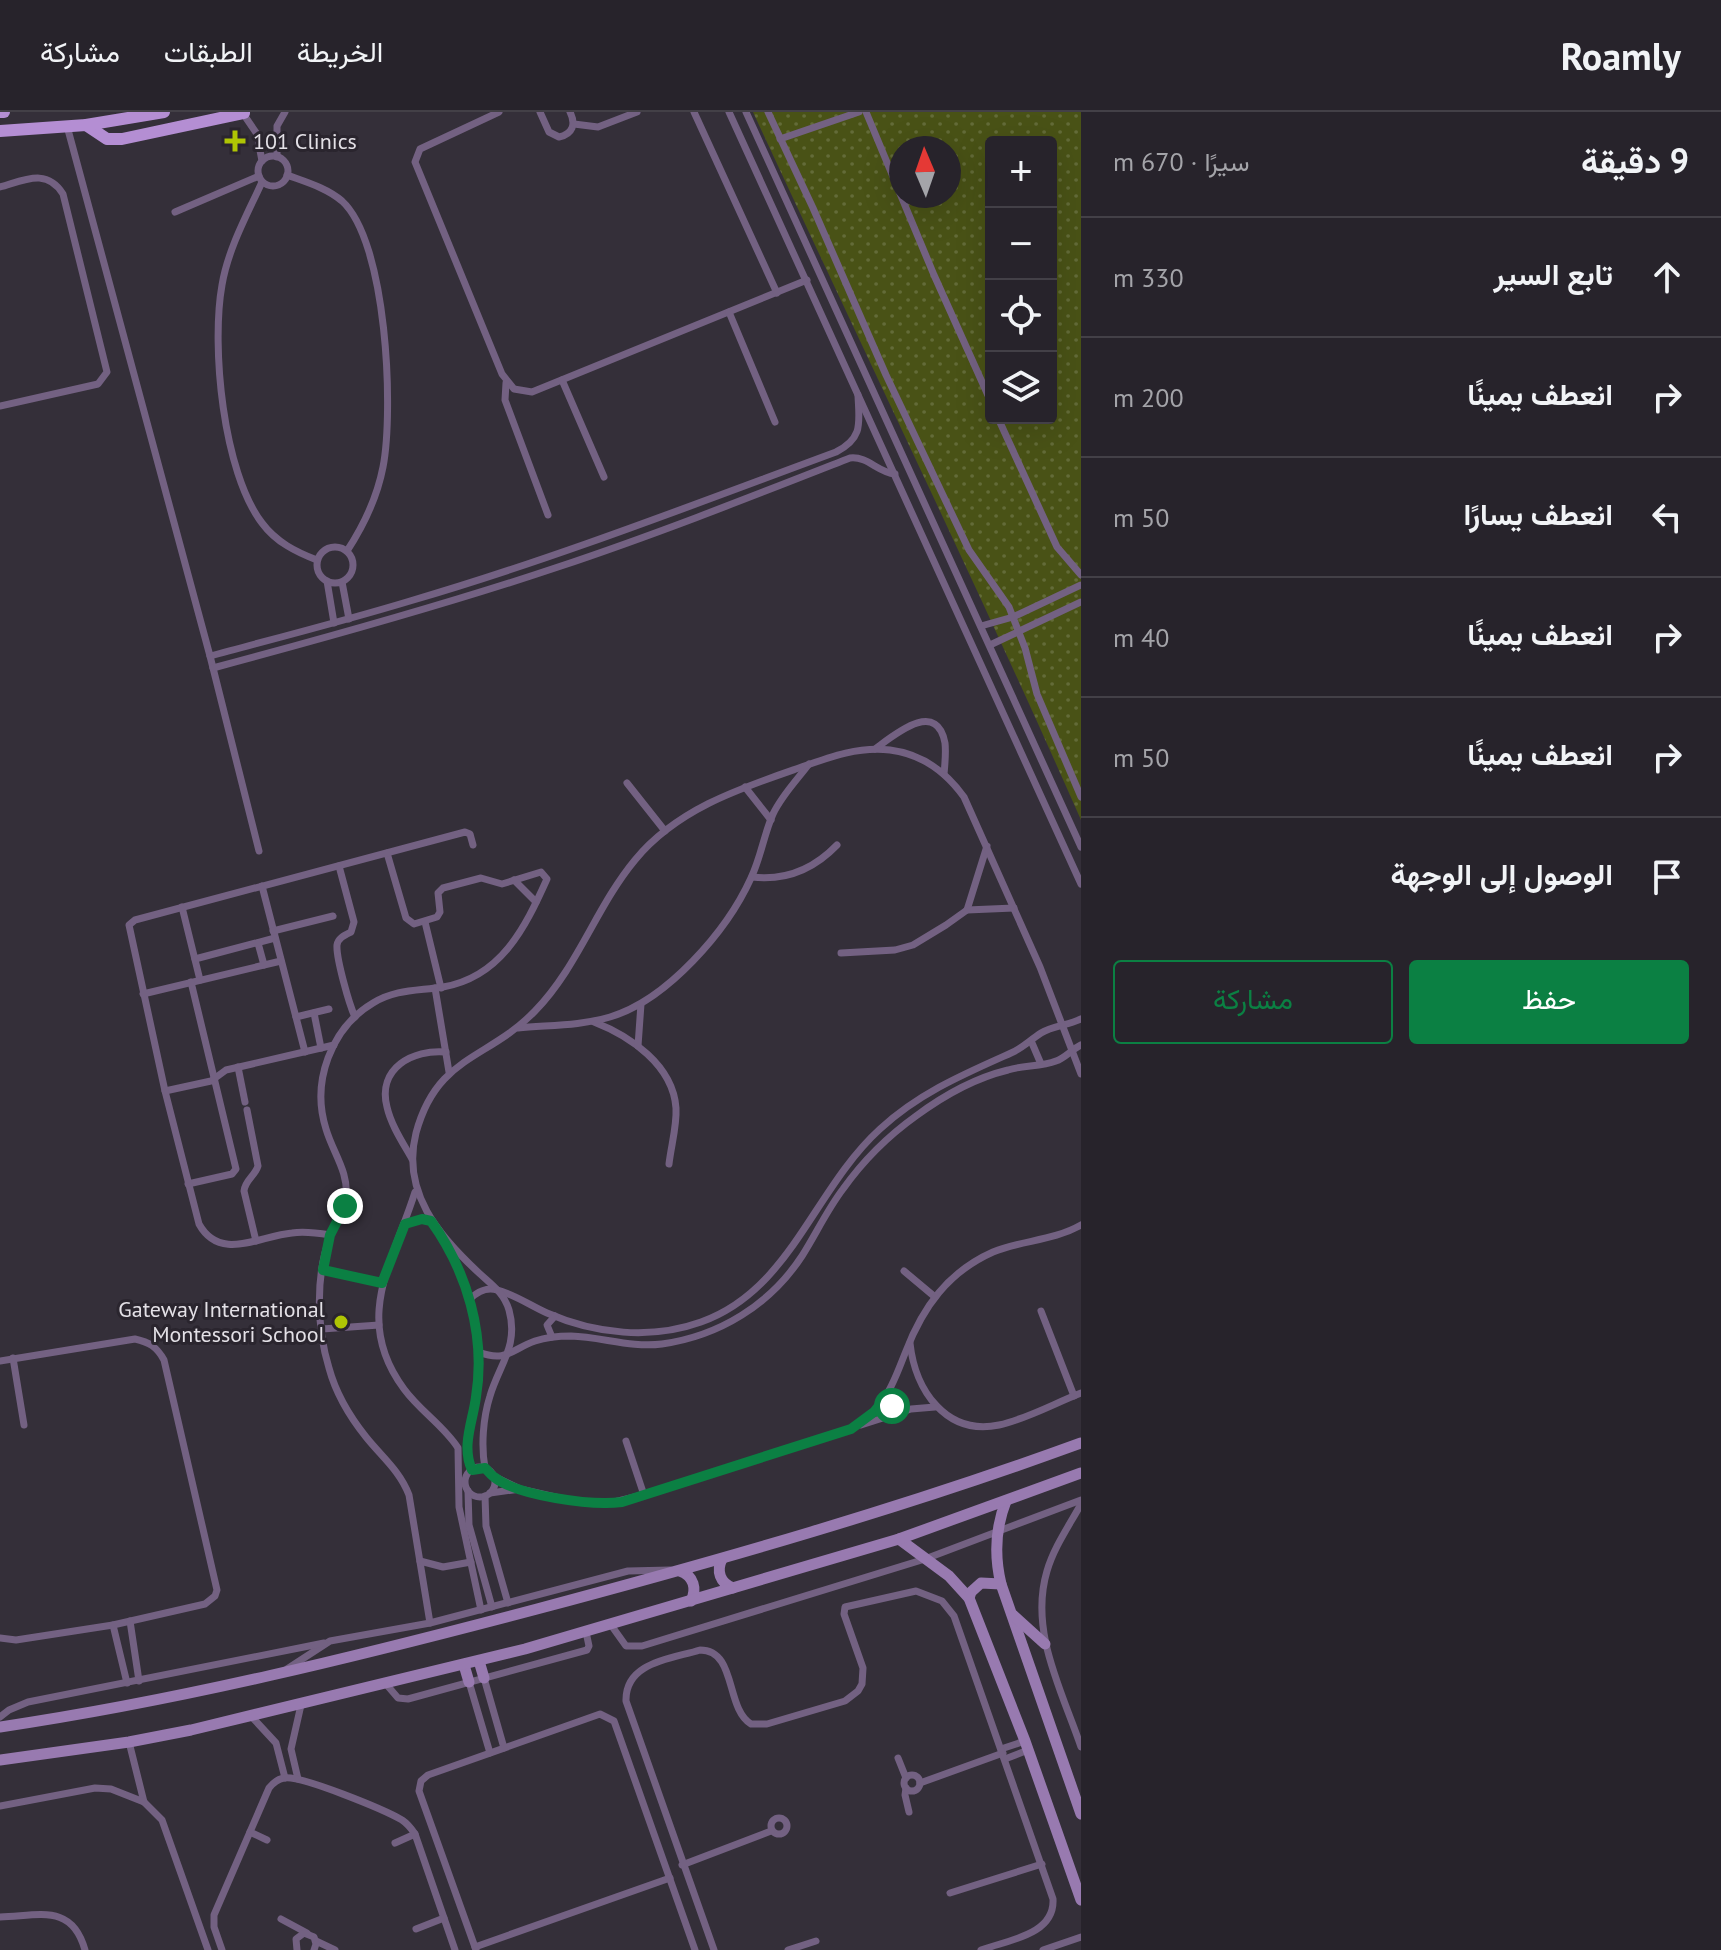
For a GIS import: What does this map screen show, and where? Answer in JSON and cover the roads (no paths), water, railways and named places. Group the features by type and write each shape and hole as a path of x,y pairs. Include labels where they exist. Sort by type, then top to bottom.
{"main road":[{"path":"0,131 86,125 164,112"},
{"path":"86,125 107,139 122,139 244,112"}],"street":[{"path":"244,112 257,134 262,161 260,179 228,260 220,293 220,361 227,427 238,477 263,525 287,546 317,560"},
{"path":"277,157 277,126 285,112"},
{"path":"499,112 420,149 415,162 506,383 505,400 548,515"},
{"path":"540,112 549,132 555,136 567,135 574,124"},
{"path":"570,112 574,124"},
{"path":"574,124 598,127 637,112"},
{"path":"694,112 777,293"},
{"path":"729,112 1081,884"},
{"path":"746,112 1081,847"},
{"path":"768,112 886,375 964,539 1013,617 1037,694 1081,797"},
{"path":"780,139 859,112"},
{"path":"866,112 985,389"},
{"path":"67,126 210,656 259,851"},
{"path":"262,161 277,157 284,161 287,175"},
{"path":"260,179 269,186 277,186 287,175"},
{"path":"287,175 326,191 350,210 370,254 377,293 388,391 387,442 374,500 360,532 347,551"},
{"path":"0,187 33,178 46,178 57,184 63,194 107,372 98,384 0,406"},
{"path":"175,212 260,179"},
{"path":"506,383 523,393 532,392 807,280"},
{"path":"729,312 775,422"},
{"path":"562,380 604,477"},
{"path":"210,656 349,619 477,580 632,528 848,446 859,425 857,390"},
{"path":"1001,424 1057,547 1081,575"},
{"path":"213,668 357,629 557,567 696,518 850,458 862,458 881,471 895,474"},
{"path":"330,547 347,551 353,560 353,570 342,582 327,581 319,575 317,560 330,547"},
{"path":"477,580 482,591"},
{"path":"327,581 334,623"},
{"path":"342,582 349,619"},
{"path":"981,626 1013,617 1081,585"},
{"path":"990,645 1081,602"},
{"path":"875,749 913,722 924,721 942,733 945,743 944,774"},
{"path":"472,1470 467,1442 476,1396 479,1352 476,1325 470,1299 448,1245 431,1221 416,1190 413,1161 415,1137 423,1113 434,1091 449,1072 518,1028 536,1011 569,967 634,860 665,831 693,812 745,787 839,754 875,749 910,754 944,774 964,797 987,846 1040,967 1081,1074"},
{"path":"518,1028 592,1022 641,1004 671,981 713,937 752,877 771,820 785,794 809,764"},
{"path":"773,777 785,794"},
{"path":"627,783 665,831"},
{"path":"745,787 771,820"},
{"path":"1057,831 1071,825"},
{"path":"330,1235 293,1232 227,1245 213,1241 204,1234 165,1091 129,925 135,920 182,907 467,832 473,845"},
{"path":"752,877 767,879 798,873 813,866 837,845"},
{"path":"967,910 987,846"},
{"path":"387,853 406,918 414,924 439,915 438,893 443,888 481,878 498,884 538,872 545,874 547,879 519,935 502,957 468,980 438,988 396,993 374,1002 355,1017 334,1045 322,1076 321,1110 344,1171 347,1188 345,1206 330,1235 323,1270 322,1329 329,1369 345,1406 366,1438 398,1473 409,1495 430,1623"},
{"path":"339,866 354,925 351,932 339,940 337,947 355,1017"},
{"path":"514,880 536,902"},
{"path":"262,886 305,1052"},
{"path":"182,907 195,959 196,981 214,1079 236,1171 188,1184"},
{"path":"841,953 876,953 913,945 967,910 1014,908"},
{"path":"195,959 258,943 333,916"},
{"path":"425,922 438,988 449,1072"},
{"path":"258,943 264,965"},
{"path":"143,994 281,961"},
{"path":"638,1046 641,1004"},
{"path":"296,1017 329,1009"},
{"path":"314,1013 321,1048"},
{"path":"448,1245 499,1290 555,1316 591,1327 628,1333 678,1329 725,1311 764,1282 789,1251 838,1175 880,1128 941,1084 1032,1043 1041,1033 1081,1019"},
{"path":"592,1022 638,1046 659,1067 673,1093 675,1121 669,1164"},
{"path":"1032,1043 1041,1064"},
{"path":"165,1091 214,1079 223,1071 334,1045"},
{"path":"479,1352 494,1356 509,1355 526,1345 552,1337 659,1344 684,1340 732,1321 773,1291 795,1266 842,1190 895,1132 960,1088 996,1073 1056,1061 1081,1045"},
{"path":"413,1161 387,1108 389,1077 403,1060 423,1052 446,1052"},
{"path":"238,1067 258,1166 256,1173 245,1183 244,1191 256,1241"},
{"path":"416,1190 382,1283 379,1325 395,1376 458,1448 459,1507 481,1610"},
{"path":"405,1224 422,1219 431,1221"},
{"path":"851,1429 874,1412 886,1397 918,1321 958,1273 976,1261 1016,1244 1061,1236 1081,1225"},
{"path":"323,1270 382,1283"},
{"path":"904,1271 935,1297"},
{"path":"764,1282 773,1291"},
{"path":"470,1299 483,1290 499,1290"},
{"path":"499,1290 509,1308 509,1355 489,1398 483,1442 485,1468 493,1476 520,1489 589,1504 622,1502 902,1411 935,1407"},
{"path":"910,1341 917,1376 935,1407 959,1421 987,1426 1010,1421 1077,1394 1041,1311"},
{"path":"552,1337 547,1325 555,1316"},
{"path":"322,1329 379,1325"},
{"path":"0,1361 135,1339 155,1346 164,1360 217,1590 205,1604 113,1625 16,1640 0,1638"},
{"path":"13,1358 24,1425"},
{"path":"886,1397 892,1406 902,1411"},
{"path":"626,1441 644,1495"},
{"path":"0,1727 130,1706 278,1675 680,1571 917,1500 1081,1443"},
{"path":"485,1468 472,1470 465,1480 469,1525 492,1607"},
{"path":"0,1760 129,1742 301,1705 464,1665 611,1625 899,1539 1081,1473"},
{"path":"493,1476 494,1487 488,1494 484,1517 508,1603"},
{"path":"468,1491 474,1496 520,1489"},
{"path":"1006,1501 997,1533 996,1559 1001,1584 1081,1814"},
{"path":"611,1625 626,1646 642,1646 925,1559 1081,1502"},
{"path":"1081,1502 1046,1573 1041,1608 1045,1644 1081,1747"},
{"path":"899,1539 949,1576 969,1598 1027,1746 1081,1900"},
{"path":"722,1559 720,1576 725,1584 733,1588"},
{"path":"420,1561 443,1567 471,1562"},
{"path":"0,1717 28,1702 430,1623 628,1571 680,1571 688,1575 693,1583 691,1601"},
{"path":"969,1598 981,1583 1001,1584"},
{"path":"488,1595 504,1591"},
{"path":"714,1950 626,1701 630,1679 641,1669 700,1650 716,1654 722,1660 740,1713 751,1724 767,1724 845,1701 858,1691 864,1676 843,1610 847,1604 907,1591 926,1592 942,1601 954,1616 1053,1899 1049,1919 1039,1929 981,1950"},
{"path":"1010,1612 1045,1644"},
{"path":"130,1621 139,1681"},
{"path":"113,1625 127,1683"},
{"path":"386,1684 398,1698 408,1699 587,1650 586,1632"},
{"path":"278,1675 330,1641"},
{"path":"479,1661 504,1748"},
{"path":"464,1665 490,1753"},
{"path":"298,1779 291,1749 301,1705"},
{"path":"670,1878 475,1948 419,1785 428,1775 595,1715 610,1717 614,1721 670,1878 695,1950"},
{"path":"251,1716 276,1743 285,1778"},
{"path":"129,1742 144,1802"},
{"path":"906,1788 917,1789 920,1783 1027,1746"},
{"path":"898,1758 906,1778 905,1795 909,1812"},
{"path":"906,1778 916,1777 920,1783"},
{"path":"222,1950 214,1927 214,1915 269,1788 275,1781 285,1778 298,1779 397,1818 415,1834 453,1948"},
{"path":"0,1806 95,1788 111,1789 144,1802 162,1820 208,1950"},
{"path":"682,1865 771,1831"},
{"path":"250,1832 267,1840"},
{"path":"395,1843 415,1834"},
{"path":"950,1893 1042,1864"},
{"path":"0,1917 52,1916 65,1919 81,1933 85,1950"},
{"path":"416,1929 444,1918"},
{"path":"281,1919 335,1950"},
{"path":"297,1950 295,1943 298,1936 308,1933"},
{"path":"1043,1950 1081,1937"},
{"path":"314,1950 316,1941"},
{"path":"788,1950 816,1941"}],"place":[{"name":"101 Clinics","path":"235,141"},
{"name":"Gateway International Montessori School","path":"341,1322"}]}
